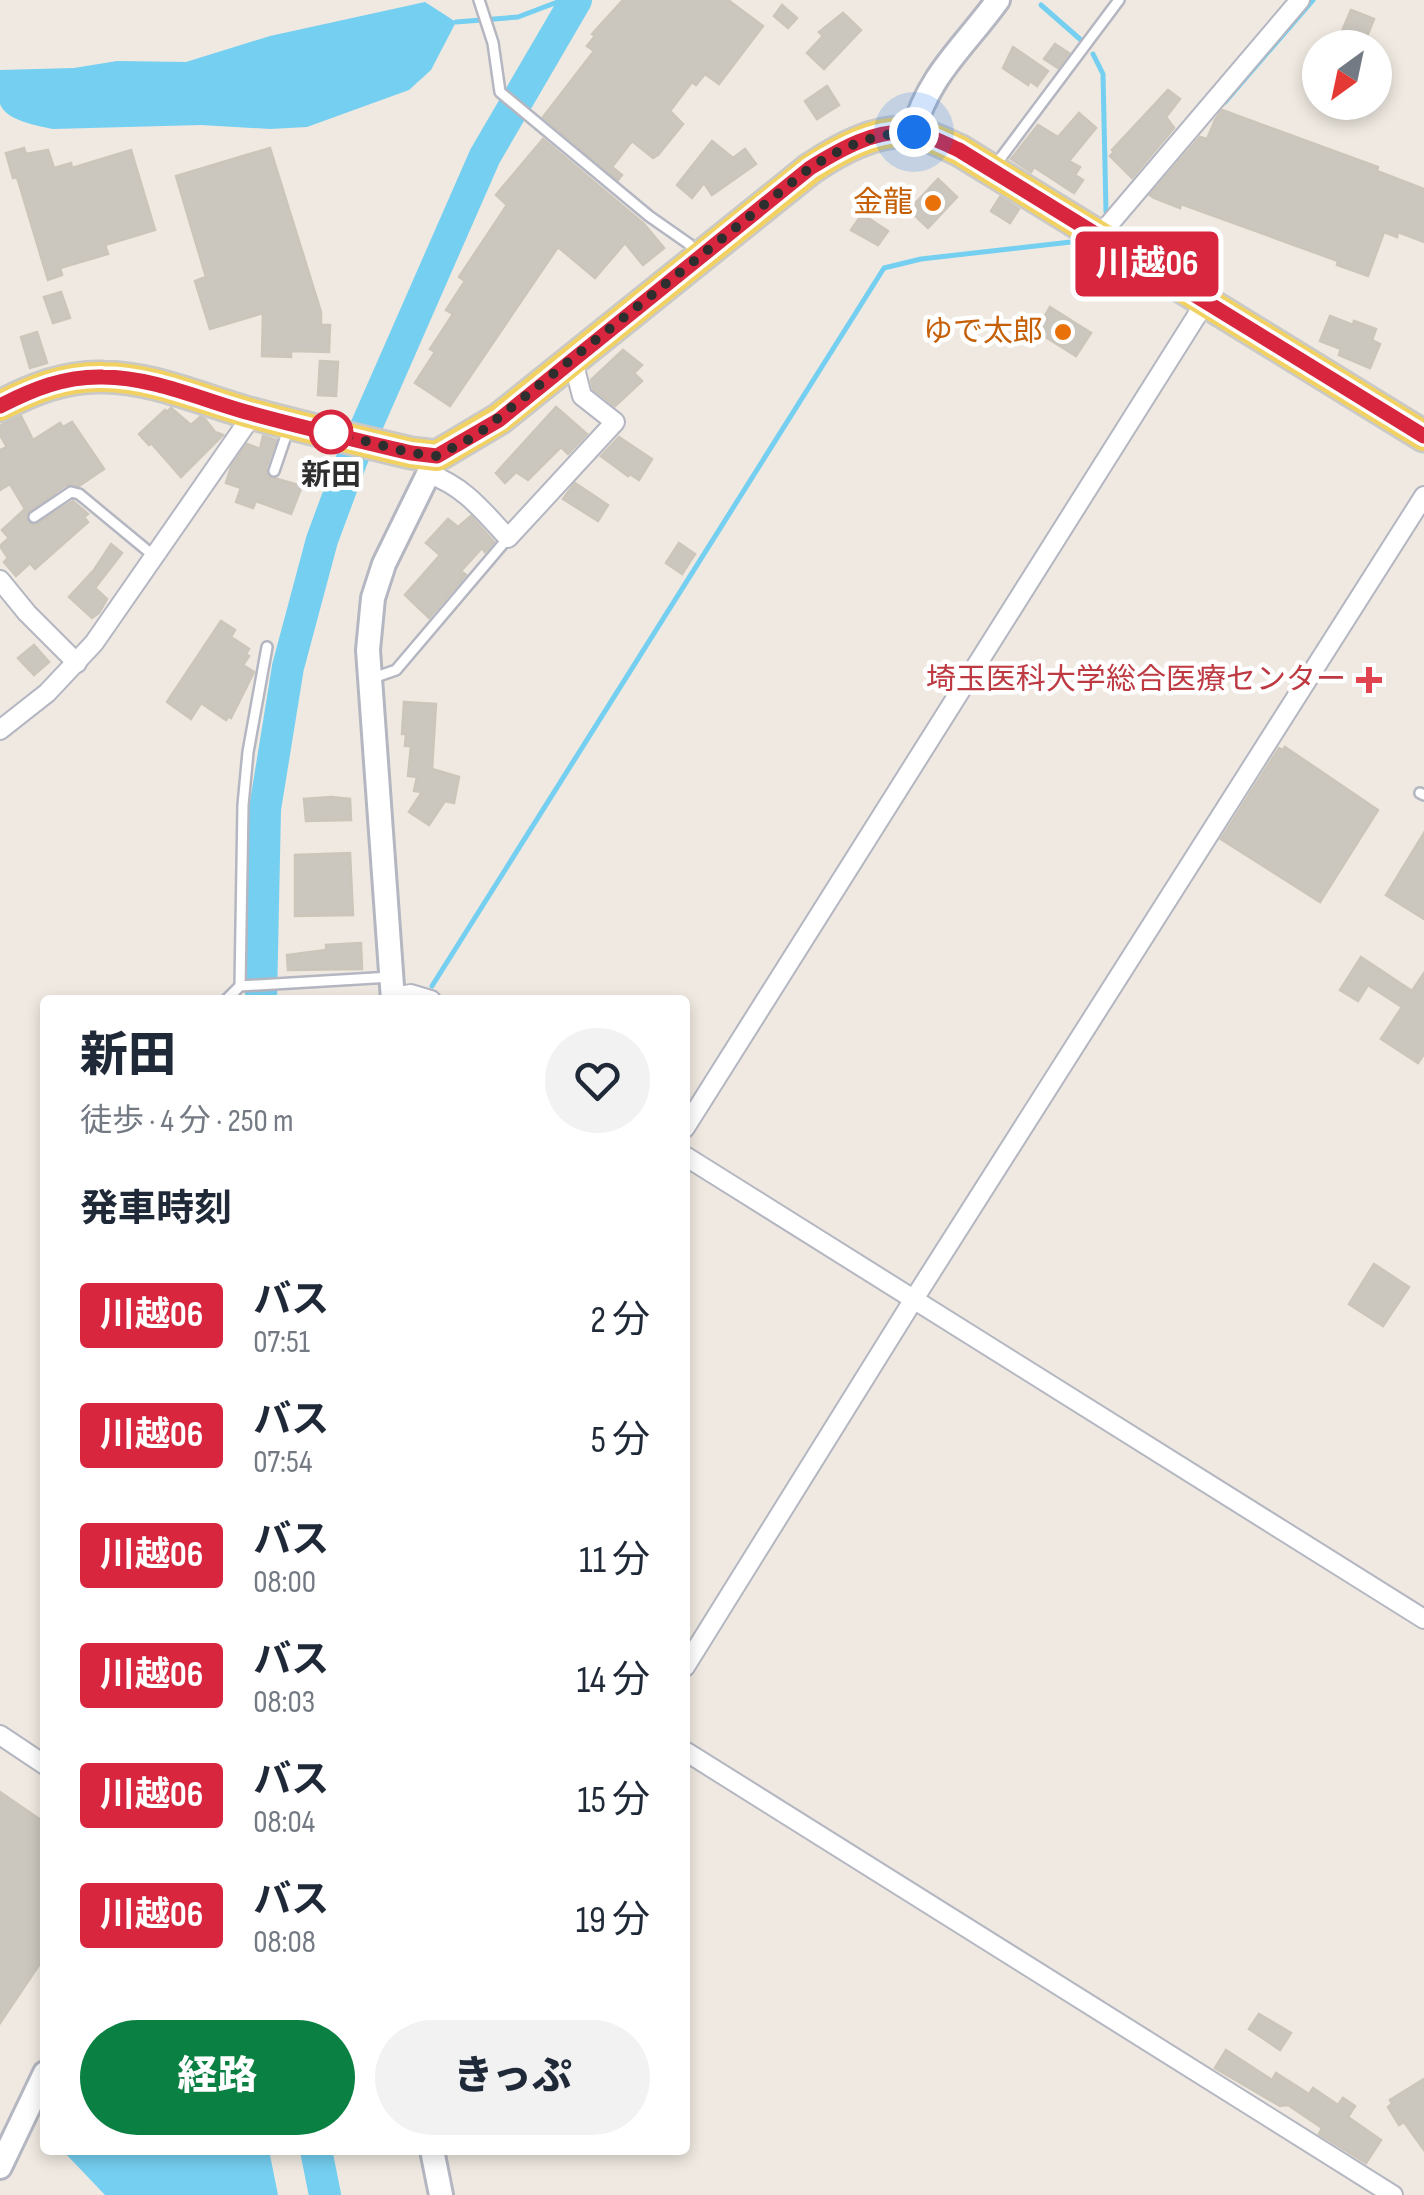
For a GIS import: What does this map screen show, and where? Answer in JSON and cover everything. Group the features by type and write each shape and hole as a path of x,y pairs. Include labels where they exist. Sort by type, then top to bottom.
{"main road":[{"path":"0,406 35,388 102,376 132,379 252,414 385,446 433,465 573,361 699,256 831,154 874,138 914,132 959,150 1424,436"}],"street":[{"path":"914,132 921,105 934,80 998,0"},
{"path":"1100,235 1300,0"},
{"path":"690,1120 1206,300"},
{"path":"393,991 368,650 373,598 396,535 433,465 467,493 508,538 615,422 582,396 573,361"},
{"path":"0,730 77,664 252,414"},
{"path":"690,1659 1424,496"},
{"path":"0,580 77,664"},
{"path":"690,1159 1424,1619"},
{"path":"0,1736 40,1762"},
{"path":"690,1754 1370,2189 1393,2195"},
{"path":"0,2167 40,2083"},
{"path":"433,2155 441,2195"}],"lane":[{"path":"479,0 498,64 500,92 699,256"},
{"path":"992,170 1119,0"},
{"path":"274,471 291,422"},
{"path":"34,516 71,492 78,494 154,556"},
{"path":"370,679 396,670 508,538"},
{"path":"242,986 243,805 248,752 267,647"},
{"path":"232,995 242,986 278,985 393,991"}],"water":[{"path":"425,2 456,22 431,70 409,90 307,127 53,129 16,119 0,104 0,70 74,68 117,61 186,62 270,36"},
{"path":"67,2155 270,2155 278,2195 105,2195"}],"building":[{"path":"623,0 728,0 763,26 719,84 705,74 696,85 692,82 670,111 683,124 658,155 653,158 632,141 612,167 622,175 618,180 543,117 594,51 587,46 595,36 592,34"},
{"path":"782,5 797,18 788,28 774,16"},
{"path":"1351,10 1374,19 1370,30 1342,30"},
{"path":"843,13 861,30 824,69 807,53 823,36 819,32"},
{"path":"1055,44 1069,53 1058,68 1044,59"},
{"path":"1013,47 1048,71 1037,86 1030,81 1028,85 1003,68"},
{"path":"827,86 839,105 817,119 805,101"},
{"path":"1168,90 1180,99 1166,117 1174,128 1132,178 1110,156 1112,150"},
{"path":"1222,110 1378,167 1377,171 1424,189 1424,242 1398,232 1397,237 1384,232 1368,276 1337,265 1338,261 1150,195 1200,137 1207,139"},
{"path":"1079,113 1096,128 1069,161 1080,167 1075,175 1083,180 1074,193 1034,167 1031,172 1011,159 1038,125 1058,137"},
{"path":"543,139 644,224 664,248 643,265 625,243 595,278 558,247 450,406 415,383 435,352 430,349 453,314 446,310 465,281 459,277 507,205 496,195"},
{"path":"712,141 733,158 745,149 756,164 712,195 704,183 692,198 677,185"},
{"path":"24,148 26,154 48,150 54,168 71,163 72,168 131,150 155,230 105,245 108,254 60,268 62,275 48,280 6,153"},
{"path":"270,148 321,312 321,325 330,325 329,352 291,351 291,357 262,356 263,313 210,329 195,281 206,277 176,176"},
{"name":"金龍","path":"938,179 957,197 928,228 909,210"},
{"path":"1000,197 1019,209 1010,223 991,211"},
{"path":"862,214 888,231 878,245 851,230"},
{"path":"61,292 70,318 53,323 44,297"},
{"name":"ゆで太郎","path":"1050,307 1091,333 1076,356 1036,331"},
{"path":"1330,316 1376,329 1372,340 1380,344 1370,368 1339,355 1341,349 1320,341"},
{"path":"37,332 47,363 30,368 21,337"},
{"path":"623,350 642,365 634,373 642,381 615,406 593,389 591,380"},
{"path":"320,361 338,362 336,396 318,395"},
{"path":"556,407 587,434 568,454 561,447 528,480 516,472 505,483 496,473"},
{"path":"171,408 191,425 200,417 205,419 215,432 223,435 181,477 139,434"},
{"path":"21,416 33,440 60,423 63,427 72,422 104,469 79,486 66,485 27,513 27,521 36,525 73,501 88,514 84,517 88,522 35,569 30,563 16,576 4,562 8,558 0,546 9,538 2,530 25,509 10,484 0,490 0,450 7,447 0,426"},
{"path":"263,436 276,440 267,476 302,486 291,514 256,501 253,508 236,502 241,488 226,483 231,467 247,444 260,449"},
{"path":"619,437 652,459 639,480 601,456"},
{"path":"575,483 608,505 598,521 563,499"},
{"path":"471,516 494,542 485,552 482,548 461,571 466,575 429,618 405,595 440,555 426,543 448,519 458,527"},
{"path":"679,543 695,554 682,574 666,563"},
{"path":"111,544 122,553 95,588 107,599 92,618 69,597"},
{"path":"221,621 235,630 231,637 249,649 243,665 254,672 231,718 226,720 201,703 191,719 167,702"},
{"path":"34,645 49,662 34,675 18,658"},
{"path":"404,702 436,704 432,769 459,777 454,803 445,801 429,825 409,812 422,792 414,791 417,777 408,776 411,746 405,746 406,734 402,734"},
{"path":"1285,747 1378,810 1320,902 1221,839 1279,748"},
{"path":"304,799 350,799 351,820 306,821"},
{"path":"1424,833 1424,919 1386,895"},
{"path":"350,853 353,915 295,916 295,855"},
{"path":"361,943 362,969 288,970 287,955 326,950 326,945"},
{"path":"1361,957 1412,991 1424,973 1424,1054 1418,1063 1381,1039 1402,1007 1368,985 1358,1001 1340,990"},
{"path":"1374,1264 1409,1287 1383,1326 1349,1304"},
{"path":"0,1792 40,1820 40,1963 0,2023"},
{"path":"1259,2014 1291,2033 1280,2050 1249,2029"},
{"path":"1226,2050 1272,2080 1276,2073 1309,2094 1313,2088 1338,2105 1343,2098 1355,2106 1348,2117 1381,2140 1366,2163 1319,2134 1322,2128 1288,2105 1280,2106 1215,2068"},
{"path":"1424,2079 1424,2150 1404,2122 1399,2125 1388,2107 1392,2104 1390,2100"}],"waterway":[{"path":"456,22 518,17 563,0"},
{"path":"261,995 265,809 288,667 322,540 352,459 485,156 576,0"},
{"path":"1225,102 1313,0"},
{"path":"1041,5 1081,40"},
{"path":"1093,54 1103,74 1106,212"},
{"path":"432,986 884,268 921,259 1071,242"},
{"path":"317,2155 325,2195"}],"bus line":[{"name":"川越06","path":"0,406 35,388 61,381 102,376 132,379 252,414 437,456 499,420 810,168 850,145 893,133 914,132 959,150 1424,436"}],"place":[{"name":"金龍","path":"933,203"},
{"name":"ゆで太郎","path":"1063,332"},
{"name":"新田","path":"331,432"},
{"name":"埼玉医科大学総合医療センター","path":"1369,680"}],"route":[{"path":"331,432 437,456 499,420 810,168 850,145 893,133 914,132"}]}
